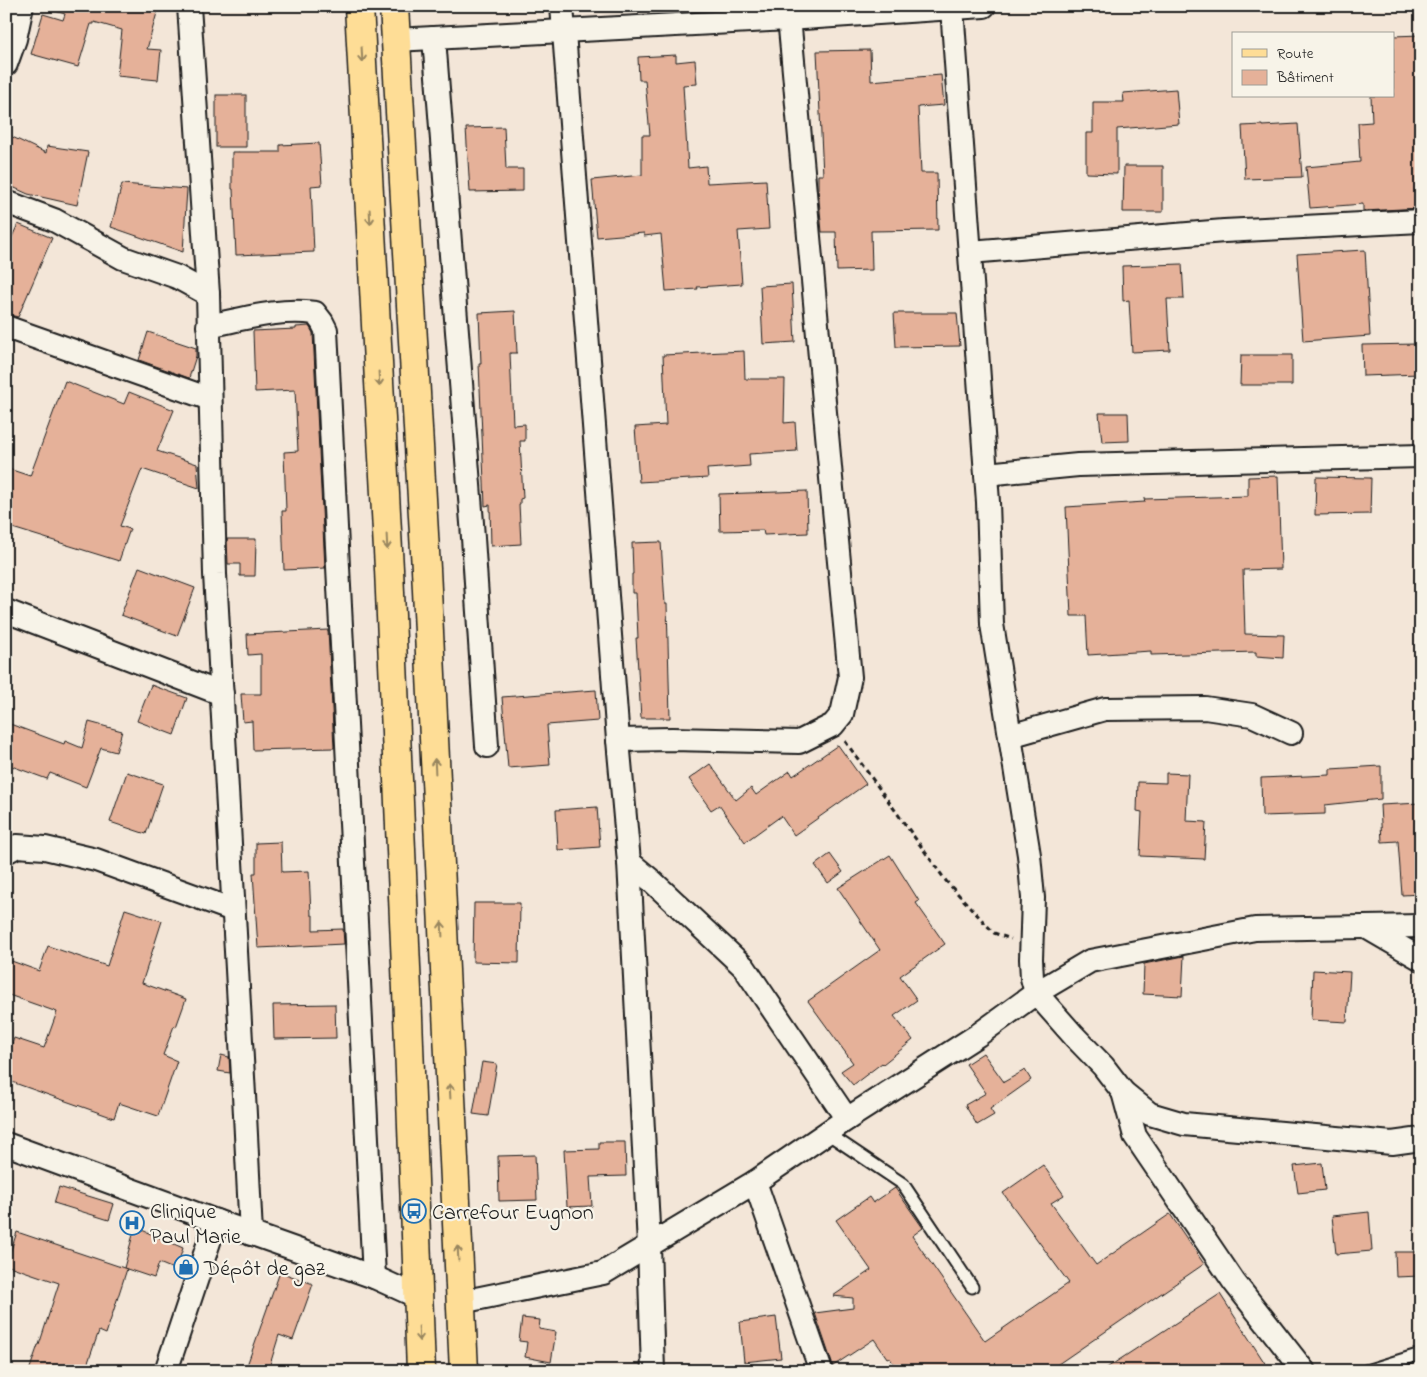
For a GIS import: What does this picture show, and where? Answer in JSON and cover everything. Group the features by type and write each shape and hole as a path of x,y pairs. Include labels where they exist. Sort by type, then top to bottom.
{"main road":[{"path":"359,6 389,569 421,1371"},
{"path":"394,6 425,559 464,1371"}],"street":[{"path":"6,64 15,39 22,6"},
{"path":"189,6 208,294 215,574 250,1234"},
{"path":"562,6 629,862 649,1245 653,1371"},
{"path":"396,40 563,32 788,13 984,6"},
{"path":"952,8 986,474 992,624 1029,855 1033,898 1032,978 1036,993 1103,1066 1122,1092 1150,1114 1184,1124 1392,1143 1421,1139"},
{"path":"618,740 672,739 799,742 833,725 842,714 850,677 788,13"},
{"path":"434,38 472,523 487,746"},
{"path":"6,202 54,220 123,258 177,277 208,294"},
{"path":"970,252 1224,231 1421,221"},
{"path":"208,326 276,312 298,311 315,313 326,330 374,1277"},
{"path":"6,327 210,399"},
{"path":"986,474 1078,465 1421,456"},
{"path":"6,611 222,694"},
{"path":"1010,736 1105,710 1178,708 1206,708 1252,715 1292,732"},
{"path":"10,847 45,848 96,860 233,910"},
{"path":"629,862 744,967 847,1119"},
{"path":"460,1302 602,1273 755,1182 847,1119 978,1035 1036,993 1090,961 1255,929 1421,926"},
{"path":"1366,927 1421,959"},
{"path":"1122,1092 1135,1136 1234,1282 1304,1371"},
{"path":"6,1144 250,1234 374,1277 418,1297"},
{"path":"755,1182 821,1371"},
{"path":"166,1371 216,1221"}],"lane":[{"path":"826,1134 902,1184 972,1287"},
{"path":"1366,1371 1421,1354"}],"path":[{"path":"833,725 946,882 994,933 1031,946"}],"building":[{"path":"56,6 150,6 158,9 147,49 161,50 158,80 117,76 122,30 94,22 94,24 91,24 78,67 31,54 43,14 63,20 65,14 55,11"},
{"path":"1421,35 1421,102 1418,102 1421,140 1421,208 1363,211 1363,204 1310,208 1306,167 1360,162 1358,123 1372,122 1371,98 1394,98 1394,36"},
{"path":"870,50 871,81 941,75 944,105 918,107 921,173 937,173 938,230 871,231 872,270 837,271 836,232 822,232 818,189 818,175 823,175 817,51"},
{"path":"676,55 676,62 695,60 697,84 683,85 688,168 706,166 707,183 766,180 769,229 738,231 742,284 666,291 661,234 644,236 644,233 597,237 592,180 642,175 642,135 650,135 645,80 639,80 638,57"},
{"path":"1176,89 1179,124 1117,129 1117,174 1086,173 1086,133 1093,133 1093,102 1124,102 1123,93"},
{"path":"216,95 246,95 246,147 216,147"},
{"path":"1298,124 1302,177 1245,179 1242,126"},
{"path":"504,127 506,169 523,169 523,191 470,192 466,128"},
{"path":"6,134 46,153 47,146 88,152 77,205 28,194 6,184"},
{"path":"319,143 322,185 311,186 314,252 236,255 232,152 280,152 280,145"},
{"path":"1124,166 1163,166 1163,212 1123,212"},
{"path":"122,184 187,189 183,252 111,227"},
{"path":"18,224 52,238 18,317 6,314 6,250"},
{"path":"1365,250 1370,336 1303,341 1297,254"},
{"path":"1182,264 1184,299 1167,299 1170,350 1132,352 1129,300 1123,301 1122,266"},
{"path":"792,284 795,342 763,344 760,286"},
{"path":"515,311 517,353 510,353 513,425 525,424 525,441 520,441 523,498 520,499 519,504 521,544 491,546 490,505 485,506 479,364 481,364 479,313"},
{"path":"894,313 957,313 960,346 896,347"},
{"path":"309,326 313,333 325,568 284,570 282,511 286,511 284,452 298,451 295,390 255,392 253,331 296,329 296,327"},
{"path":"148,332 196,348 196,356 189,378 139,360"},
{"path":"1418,344 1420,374 1363,376 1362,345"},
{"path":"744,351 745,379 785,379 784,423 795,422 797,451 749,454 750,466 707,469 708,478 639,482 635,427 666,425 663,355"},
{"path":"1241,355 1292,355 1292,385 1240,385"},
{"path":"65,381 124,404 129,392 174,410 157,451 197,464 199,488 142,469 120,526 130,529 119,561 6,526 6,468 30,476"},
{"path":"1099,413 1128,413 1129,441 1102,442"},
{"path":"1278,476 1281,569 1243,570 1245,634 1284,635 1283,658 1256,656 1256,652 1151,655 1151,651 1088,655 1086,616 1071,616 1066,507 1145,502 1144,499 1248,496 1248,477"},
{"path":"1316,477 1371,478 1370,514 1315,515"},
{"path":"807,491 808,533 764,535 763,530 720,531 719,494"},
{"path":"227,539 256,539 255,576 240,576 240,564 228,564"},
{"path":"661,542 665,604 667,604 670,718 641,718 636,638 638,638 636,593 632,593 632,543"},
{"path":"139,567 195,588 177,636 121,615"},
{"path":"328,630 334,748 253,750 252,721 243,722 241,694 261,694 261,654 248,655 247,634"},
{"path":"151,685 187,698 174,735 137,721"},
{"path":"596,690 598,721 547,725 550,765 508,768 502,697"},
{"path":"89,722 122,731 116,752 101,748 86,787 50,773 47,779 6,764 6,733 10,724 64,744 65,741 82,748"},
{"path":"838,745 866,784 794,835 781,816 745,842 719,805 711,810 689,779 710,764 736,800 751,788 756,795 790,771 793,776"},
{"path":"1381,766 1381,799 1325,805 1325,814 1262,816 1261,778 1330,775 1330,769"},
{"path":"127,772 163,784 146,834 110,822"},
{"path":"1166,773 1188,774 1186,821 1206,822 1204,859 1140,856 1142,812 1137,811 1138,782 1166,783"},
{"path":"1421,803 1421,894 1402,895 1398,841 1382,842 1380,805"},
{"path":"597,807 600,847 558,850 556,810"},
{"path":"281,842 282,872 309,871 313,930 343,929 344,944 258,948 253,873 256,873 256,843"},
{"path":"830,854 843,872 828,883 815,865"},
{"path":"890,855 919,901 916,903 945,944 900,976 917,1000 894,1016 913,1040 853,1085 841,1071 853,1063 808,1001 880,950 838,888"},
{"path":"474,903 520,903 519,963 473,962"},
{"path":"125,909 162,921 142,983 186,999 163,1055 177,1061 158,1116 119,1103 114,1118 6,1080 6,1062 14,1038 44,1048 57,1012 6,994 6,959 39,971 48,946 107,966"},
{"path":"1184,956 1182,996 1143,994 1144,964"},
{"path":"1313,970 1350,972 1347,1022 1311,1020"},
{"path":"335,1004 336,1038 274,1039 273,1005"},
{"path":"983,1053 1004,1082 1025,1070 1031,1080 990,1109 994,1115 977,1125 965,1105 986,1093 966,1064"},
{"path":"221,1055 229,1057 230,1073 218,1071"},
{"path":"482,1062 497,1064 488,1116 473,1114"},
{"path":"599,1142 625,1142 626,1176 590,1177 592,1206 567,1207 564,1150 599,1149"},
{"path":"535,1155 537,1200 499,1201 498,1156"},
{"path":"1322,1163 1325,1190 1298,1193 1294,1166"},
{"path":"1043,1165 1064,1195 1051,1203 1096,1265 1170,1214 1204,1264 1048,1371 899,1371 874,1339 833,1366 815,1313 853,1308 853,1298 833,1296 871,1270 836,1220 869,1197 873,1203 895,1188 923,1228 912,1236 985,1341 1069,1283 1003,1193"},
{"path":"59,1187 114,1204 109,1220 54,1203"},
{"path":"1369,1212 1372,1251 1336,1254 1332,1216"},
{"path":"135,1227 183,1248 176,1270 159,1263 154,1278 124,1268"},
{"path":"17,1232 127,1269 106,1334 99,1331 85,1371 29,1371 59,1283 6,1265"},
{"path":"1395,1252 1421,1252 1421,1276 1396,1277"},
{"path":"280,1272 313,1284 293,1340 279,1335 268,1371 245,1371"},
{"path":"1220,1294 1270,1371 1102,1371"},
{"path":"776,1317 781,1358 744,1362 740,1322"},
{"path":"522,1318 540,1320 539,1329 556,1332 551,1362 525,1357 527,1342 519,1341"}],"place":[{"name":"Carrefour Eugnon","path":"414,1211"},
{"name":"Clinique Paul Marie","path":"132,1223"},
{"name":"Dépôt de gaz","path":"186,1267"}]}
